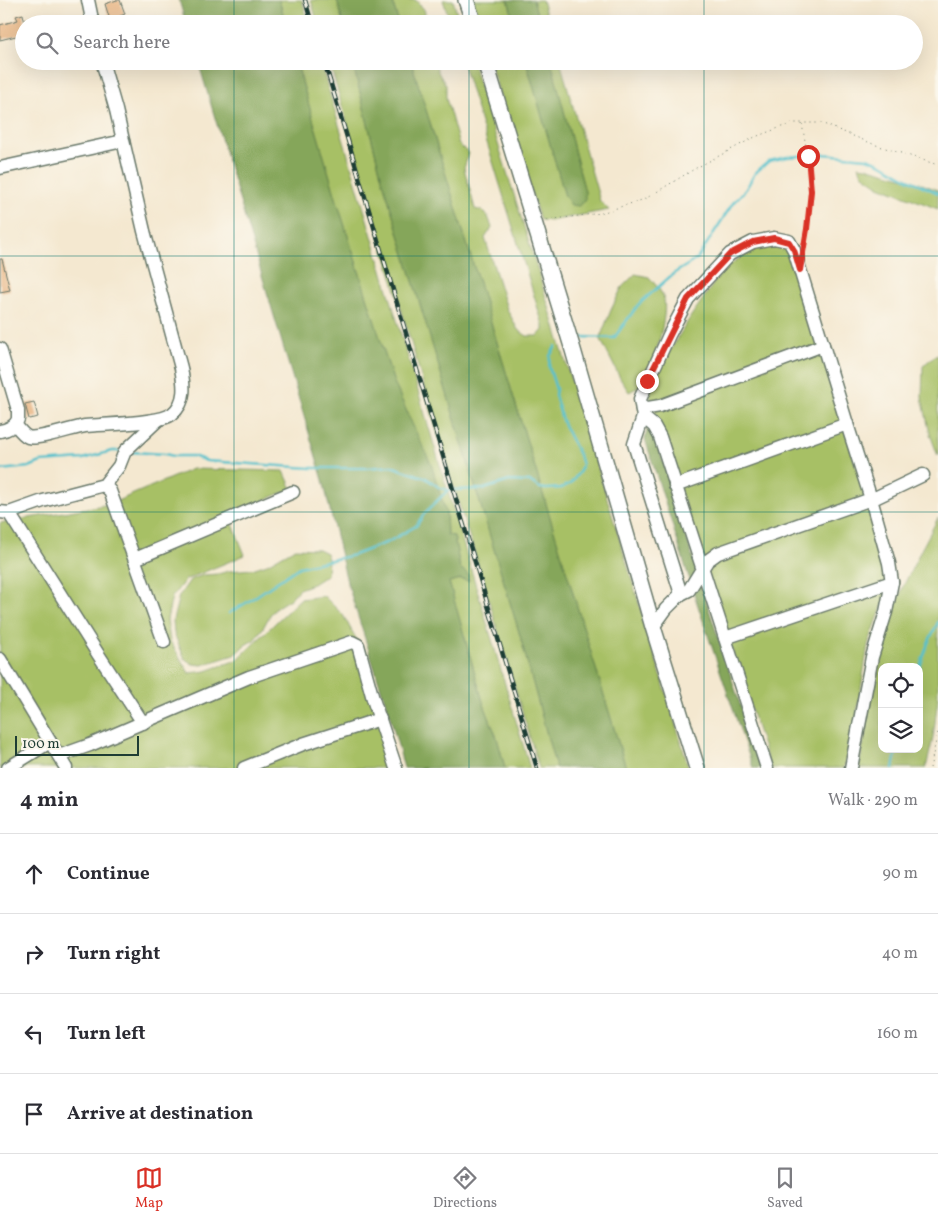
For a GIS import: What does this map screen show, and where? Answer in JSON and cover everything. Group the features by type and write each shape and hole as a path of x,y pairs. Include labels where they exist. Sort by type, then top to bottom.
{"main road":[{"path":"466,0 471,15"},
{"path":"488,70 573,350 653,627 697,768"}],"street":[{"path":"88,0 91,15"},
{"path":"104,70 144,231 181,368 184,386 181,403 172,414 158,420 125,451 119,466 104,485 5,512 143,723"},
{"path":"0,168 123,141"},
{"path":"767,768 660,437 643,413 640,399 688,299 730,254 753,242 774,238 789,242 794,250 890,563 892,582 886,612 872,658 851,768"},
{"path":"643,413 823,345"},
{"path":"0,349 18,410 18,419 15,424 4,431 0,431"},
{"path":"643,413 634,444 681,594"},
{"path":"15,424 30,438 84,426 158,420"},
{"path":"675,486 847,424"},
{"path":"653,627 666,609 681,594 689,590 707,560 718,553 871,499 922,475"},
{"path":"104,485 110,491 164,642"},
{"path":"135,559 293,492"},
{"path":"725,638 892,582"},
{"path":"59,756 143,723 249,677 352,642 358,645 373,699 396,768"},
{"path":"0,659 4,676 66,768"},
{"path":"244,768 303,744 380,719"},
{"path":"8,768 50,742"}],"path":[{"path":"534,222 601,213 645,199 696,168 755,137 792,123 821,123 873,144 938,165"},
{"path":"800,270 811,191 809,163 802,123"},
{"path":"930,768 938,732"}],"green space":[{"path":"179,0 279,0 283,15 183,15"},
{"path":"279,0 302,0 306,15 283,15"},
{"path":"311,0 337,0 341,15 315,15"},
{"path":"337,0 392,0 396,15 341,15"},
{"path":"392,0 416,0 425,11 425,15 396,15"},
{"path":"443,0 453,0 457,15 448,15"},
{"path":"471,0 508,0 512,15 475,15"},
{"path":"508,0 533,0 537,15 512,15"},
{"path":"533,0 542,0 546,15 537,15"},
{"path":"201,70 299,70 336,198 393,380 431,464 446,513 447,535 454,536 460,568 468,574 469,581 460,579 449,582 483,702 497,738 505,768 404,768 391,720 347,582 323,480"},
{"path":"299,70 323,70 530,768 505,768 497,738 483,702 449,582 460,579 468,580 468,575 460,568 454,536 447,535 446,513 393,380 336,198"},
{"path":"332,70 354,70 381,175 519,632 556,768 539,768 449,473"},
{"path":"354,70 414,70 626,768 556,768 519,632 381,175"},
{"path":"414,70 437,70 446,85 446,98 459,145 469,153 464,168 475,209 487,215 492,228 485,238 507,309 518,330 527,336 538,336 543,330 543,325 465,70 475,70 689,768 626,768"},
{"path":"492,70 529,70 565,196 585,192 553,70 563,70 600,201 609,210 550,221 540,220"},
{"path":"529,70 553,70 585,192 585,201 579,206 571,205 565,196"},
{"path":"859,166 908,179 938,190 938,209 879,186 862,174"},
{"path":"774,243 789,248 888,570 888,591 868,645 853,738 844,768 770,768 648,390 691,316 723,270 749,251"},
{"path":"635,274 649,277 659,288 665,304 659,341 651,367 642,384 629,392 600,338 622,287"},
{"path":"938,355 938,456 930,434 922,397 923,366"},
{"path":"647,430 652,431 656,439 761,768 753,768 697,603 645,439"},
{"path":"192,469 284,471 292,489 229,514 245,555 185,580 172,597 167,619 170,641 189,673 206,671 237,660 300,599 324,596 343,615 359,644 395,768 0,768 0,523 110,504"},
{"path":"938,518 938,698 933,738 926,768 859,768 878,668 878,753 923,753 923,663 879,663 886,631 903,587"},
{"path":"295,548 318,549 326,553 328,559 327,575 313,584 299,589 290,599 277,607 254,640 234,655 202,665 193,664 185,659 174,633 173,620 179,596 190,580 203,575 252,569 267,564"}],"building":[{"path":"120,0 125,14 108,15 105,4"},
{"path":"15,21 15,36 0,40 0,25"},
{"path":"0,259 2,259 10,290 0,292"},
{"path":"34,402 38,417 29,419 25,404"}],"waterway":[{"path":"583,337 614,338 638,305 673,274 697,259 755,173 769,161 787,157 823,154 867,158 938,193"},
{"path":"131,452 193,456 207,461 311,468 391,466 426,478 440,488 448,490 484,489 509,481 531,482 540,488 546,489 562,488 571,483 582,465 563,423 555,395 556,389 549,367 550,356 556,346"},
{"path":"0,470 29,467 41,462 83,459 112,451 121,451"},
{"path":"229,613 299,567 354,555 388,542 416,526 424,514 447,491"},
{"path":"921,663 938,622"},
{"path":"893,768 896,753"}],"railway":[{"path":"305,0 309,15"},
{"path":"327,70 537,768"}],"route":[{"path":"647,381 688,299 730,254 753,242 774,238 789,242 794,250 800,270 811,191 808,156"}]}
